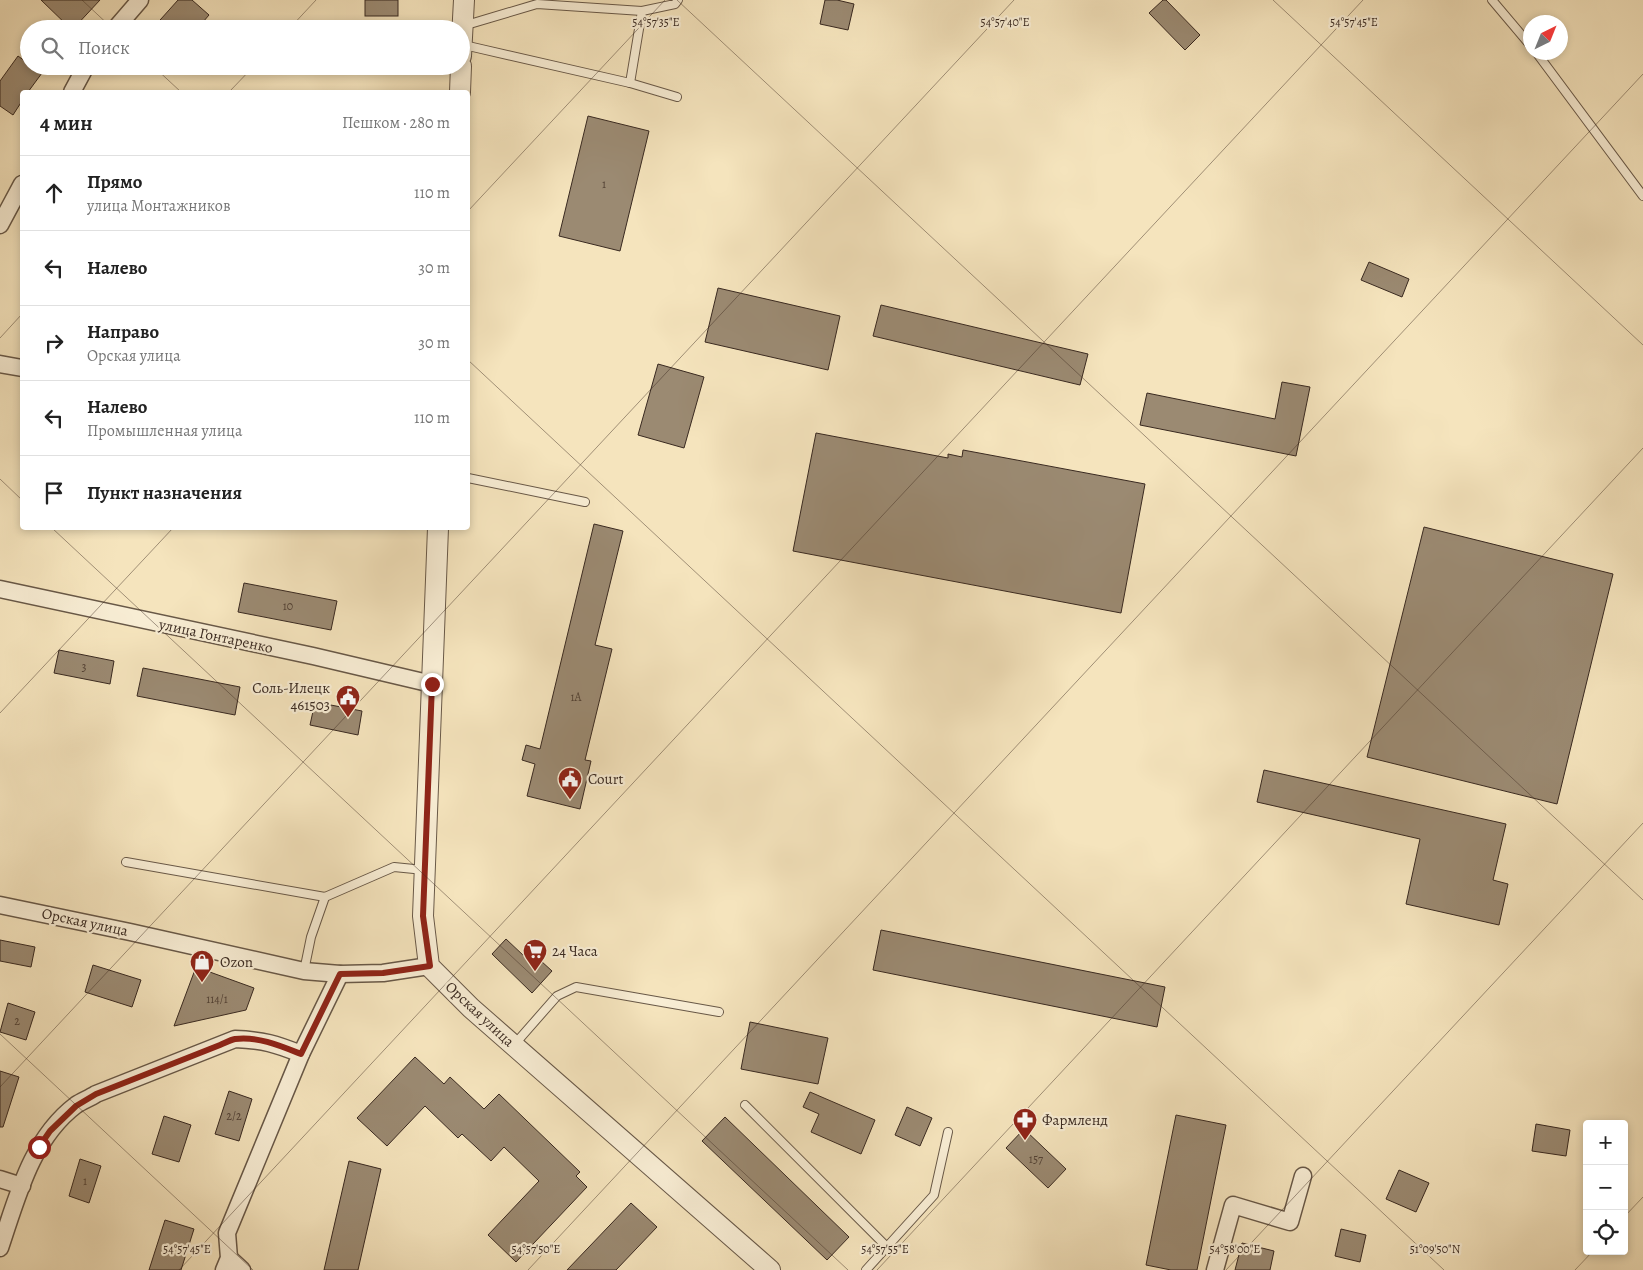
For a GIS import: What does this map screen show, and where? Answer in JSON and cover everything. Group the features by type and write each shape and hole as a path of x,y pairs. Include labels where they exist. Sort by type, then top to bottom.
{"street":[{"path":"123,20 140,0"},
{"path":"463,20 464,0"},
{"path":"73,90 81,75"},
{"path":"460,90 461,75"},
{"path":"0,224 20,188"},
{"path":"0,364 20,368"},
{"path":"430,966 423,916 438,530"},
{"name":"улица Гонтаренко","path":"0,589 322,658 432,684"},
{"name":"Орская улица","path":"0,905 304,971 340,974 383,973 430,966 472,1008 770,1270"},
{"path":"242,1270 227,1258 227,1233 301,1054 340,974"},
{"path":"0,1248 22,1186 39,1147 50,1131 76,1106 96,1094 235,1039 274,1043 301,1054"},
{"path":"1215,1270 1233,1205 1290,1222 1303,1176"},
{"path":"0,1178 22,1186"}],"lane":[{"path":"470,33 537,4 642,11 674,4 678,0"},
{"path":"1492,0 1523,37"},
{"path":"630,83 642,11"},
{"path":"470,38 677,97"},
{"path":"1542,60 1643,196"},
{"path":"470,478 586,502"},
{"path":"126,862 325,896 394,867 424,870"},
{"path":"304,971 311,937 325,896"},
{"path":"514,1045 557,996 576,987 719,1012"},
{"path":"745,1104 887,1247"},
{"path":"866,1270 934,1195 948,1132"}],"building":[{"path":"41,0 100,0 81,20 62,20"},
{"path":"178,0 192,0 209,15 205,20 160,20"},
{"path":"365,0 398,0 398,16 365,16"},
{"path":"825,0 837,0 854,4 848,30 820,24"},
{"path":"1163,0 1166,0 1200,35 1185,50 1149,13"},
{"path":"18,56 20,57 20,75 41,75 29,90 20,90 20,104 13,115 0,106 0,81"},
{"path":"588,116 649,131 620,251 559,236"},
{"path":"1369,262 1409,279 1402,297 1361,280"},
{"path":"718,288 840,316 828,370 705,342"},
{"path":"881,305 1088,354 1080,385 873,336"},
{"path":"658,364 704,377 684,448 638,435"},
{"path":"1282,382 1310,387 1296,456 1140,425 1147,393 1275,419"},
{"path":"816,433 948,458 948,454 962,457 963,450 1145,484 1121,613 793,551"},
{"path":"594,524 623,531 595,645 612,649 585,760 591,761 580,809 527,796 535,764 522,760 526,745 540,749"},
{"path":"1424,527 1613,574 1557,804 1367,757"},
{"path":"244,583 337,601 331,630 238,612"},
{"path":"59,650 114,661 110,684 54,673"},
{"path":"143,668 240,687 235,715 137,696"},
{"path":"315,702 362,711 358,735 310,725"},
{"path":"1264,770 1506,824 1493,880 1508,884 1499,925 1406,904 1420,839 1257,802"},
{"path":"881,930 1165,987 1157,1027 873,970"},
{"path":"506,939 524,956 529,950 552,971 532,993 492,954"},
{"path":"0,940 35,947 31,967 0,961"},
{"path":"93,965 141,980 132,1007 85,992"},
{"path":"196,967 254,988 246,1010 174,1026"},
{"path":"8,1003 35,1012 26,1040 0,1032"},
{"path":"750,1022 828,1038 818,1084 741,1069"},
{"path":"415,1057 444,1084 450,1077 484,1109 499,1094 580,1172 576,1176 587,1187 516,1262 488,1235 539,1181 504,1147 491,1161 462,1134 458,1138 425,1106 387,1146 357,1118"},
{"path":"0,1071 19,1077 3,1127 0,1127"},
{"path":"229,1091 252,1099 239,1141 215,1134"},
{"path":"810,1092 875,1120 861,1154 811,1132 819,1114 803,1107"},
{"path":"907,1107 932,1118 920,1146 895,1135"},
{"path":"1176,1115 1226,1125 1197,1270 1171,1270 1146,1265"},
{"path":"164,1116 191,1125 179,1162 152,1154"},
{"path":"725,1117 849,1237 827,1260 702,1141"},
{"path":"1536,1124 1570,1130 1566,1156 1532,1151"},
{"path":"1024,1129 1066,1169 1048,1188 1006,1148"},
{"path":"80,1159 101,1166 89,1203 69,1196"},
{"path":"349,1161 381,1169 358,1270 324,1270"},
{"path":"1399,1170 1429,1183 1416,1212 1386,1199"},
{"path":"631,1203 657,1227 616,1270 567,1270"},
{"path":"165,1220 194,1229 181,1270 149,1270"},
{"path":"1341,1229 1366,1235 1360,1262 1335,1256"},
{"path":"1242,1243 1274,1251 1270,1270 1235,1270"}],"place":[{"name":"Соль-Илецк 461503","path":"348,718"},
{"name":"Court","path":"570,800"},
{"name":"24 Часа","path":"535,972"},
{"name":"Ozon","path":"202,983"},
{"name":"Фармленд","path":"1025,1141"}],"route":[{"path":"39,1147 50,1131 76,1106 96,1094 235,1039 274,1043 301,1054 340,974 383,973 430,966 423,916 432,684"}]}
